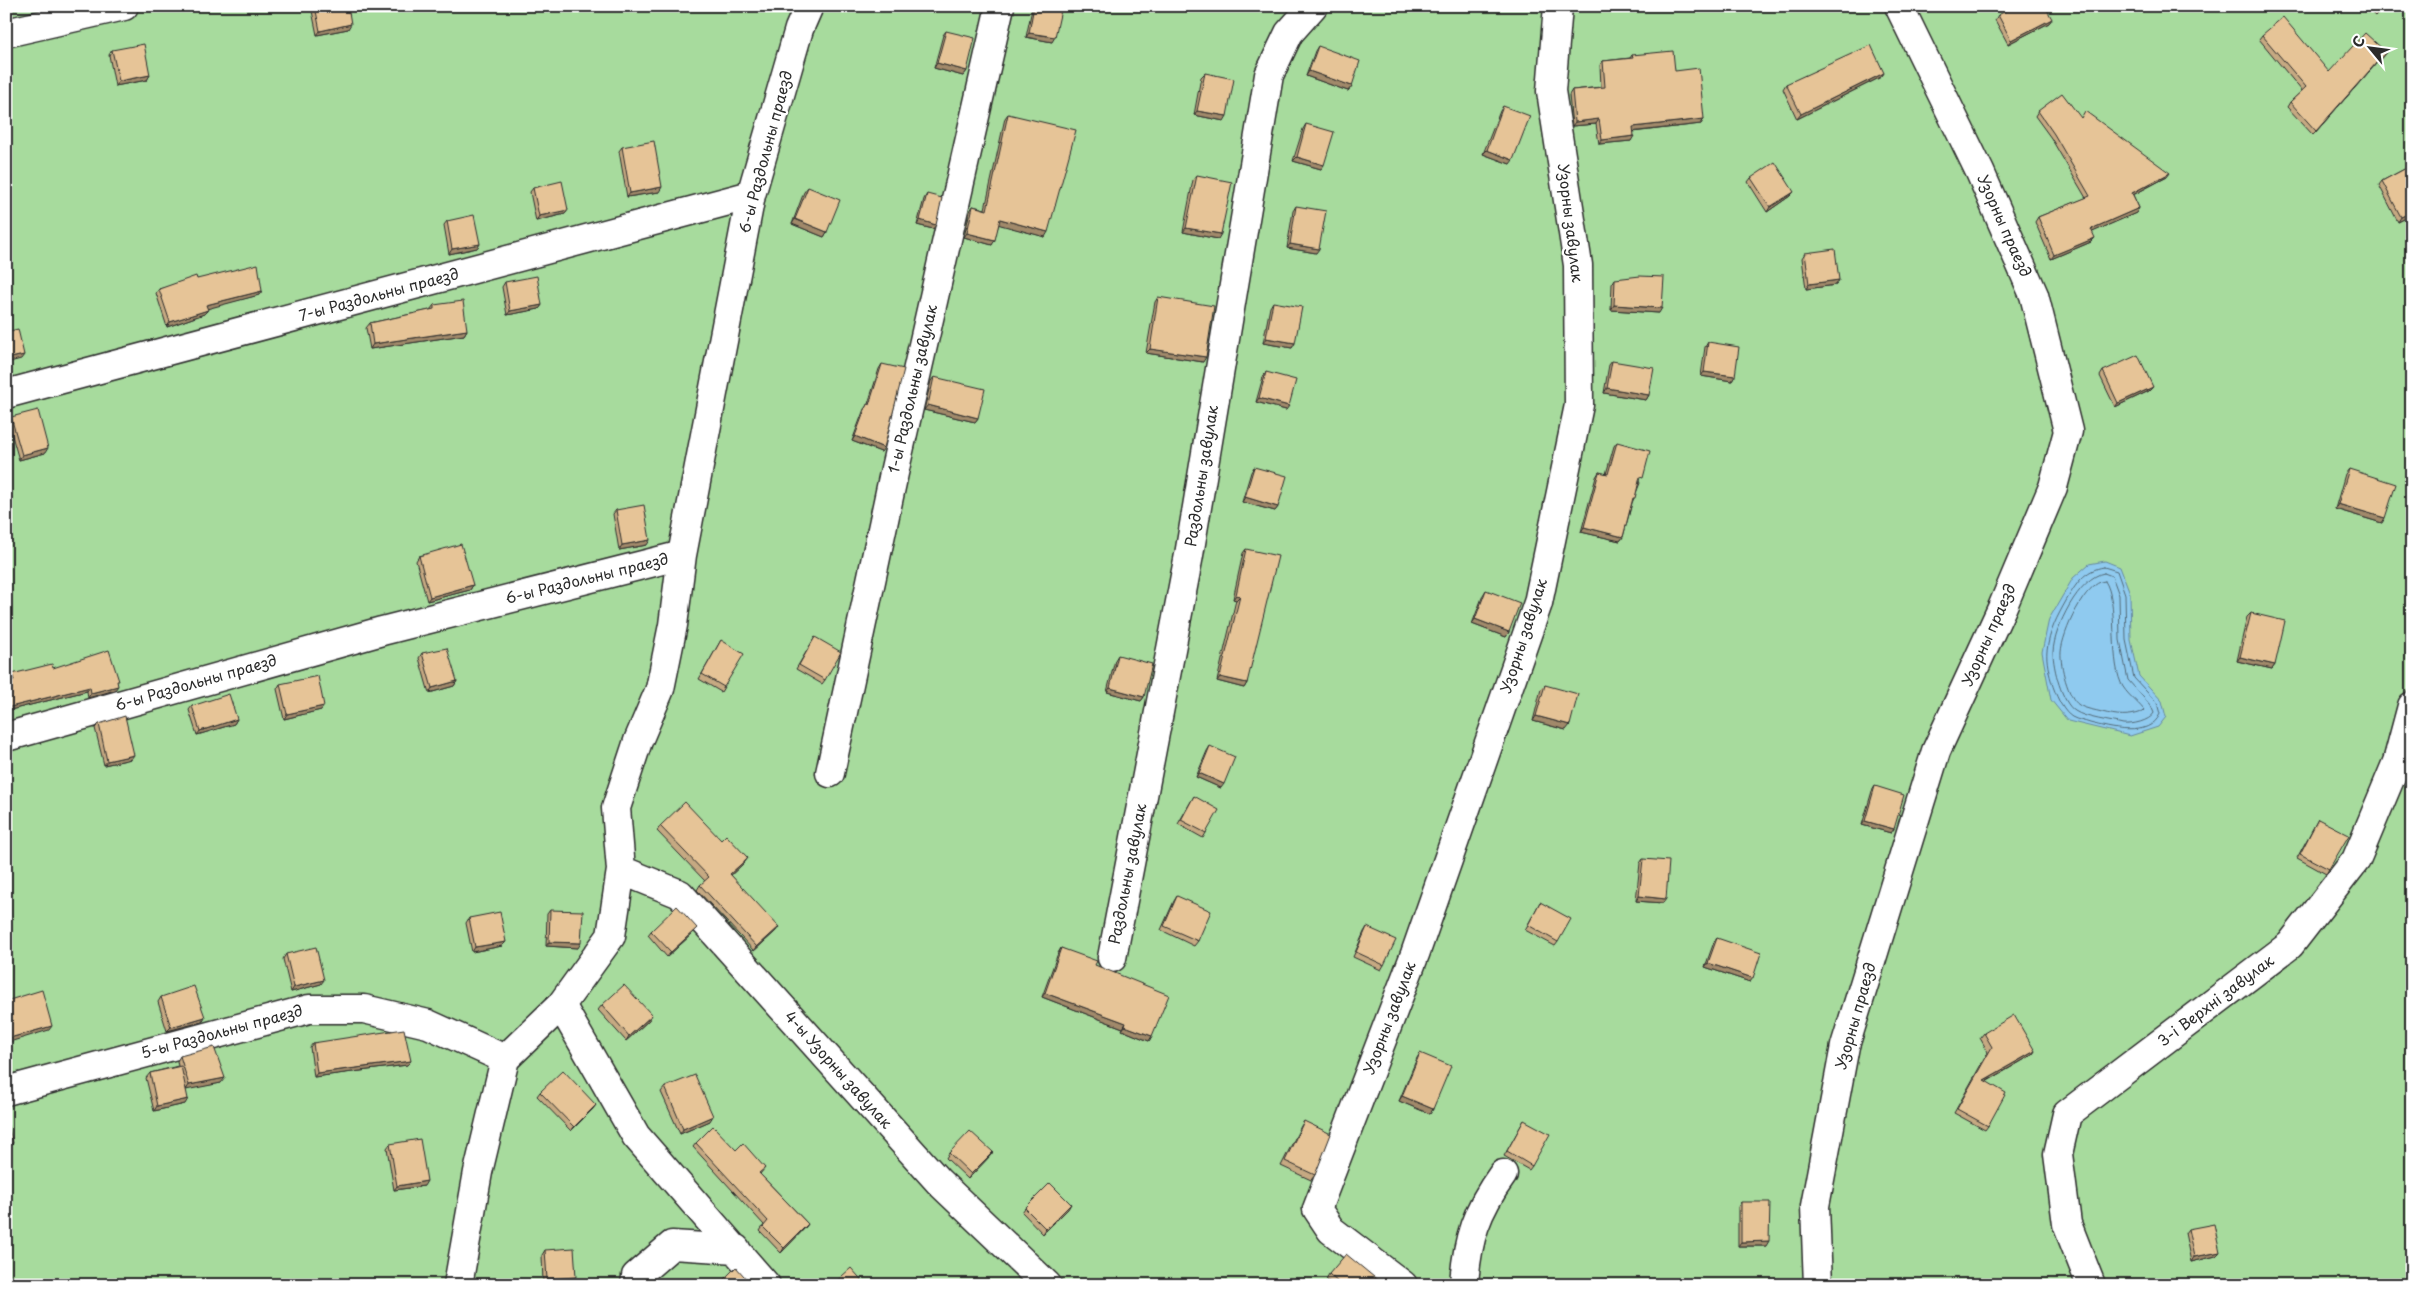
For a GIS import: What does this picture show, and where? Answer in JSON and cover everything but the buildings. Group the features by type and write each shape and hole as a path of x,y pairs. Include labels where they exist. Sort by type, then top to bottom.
{"lane":[{"path":"6,33 124,6"},
{"name":"6-ы Раздольны праезд","path":"6,737 382,631 682,555 751,195 799,29 809,6"},
{"name":"1-ы Раздольны завулак","path":"830,773 894,473 1000,6"},
{"name":"Раздольны завулак","path":"1112,958 1190,555 1268,75 1289,33 1314,6"},
{"name":"Узорны завулак","path":"1403,1285 1331,1230 1317,1208 1415,954 1538,602 1579,405 1578,265 1551,90 1558,6"},
{"name":"Узорны праезд","path":"1818,1285 1815,1206 1845,1046 1936,751 2002,608 2053,487 2068,431 2034,295 1980,172 1899,6"},
{"name":"7-ы Раздольны праезд","path":"6,394 751,195"},
{"path":"458,1285 478,1172 505,1059 561,1005 611,936 621,870 616,808 638,741 660,689 673,625 682,555"},
{"name":"3-і Верхні завулак","path":"2091,1285 2067,1224 2058,1154 2067,1114 2290,945 2356,860 2397,762 2412,706"},
{"name":"4-ы Узорны завулак","path":"621,870 680,894 939,1182 1047,1285"},
{"path":"561,1005 636,1136 766,1285"},
{"name":"5-ы Раздольны праезд","path":"6,1091 309,1009 364,1010 428,1024 505,1059"},
{"path":"1464,1285 1466,1257 1477,1214 1503,1174"},
{"path":"635,1285 636,1276 672,1245 736,1249"}],"green space":[{"path":"6,6 2412,6 2412,1285 6,1285"}],"water":[{"path":"2105,561 2120,567 2130,593 2131,640 2139,676 2162,701 2166,717 2158,727 2130,736 2068,721 2051,700 2042,652 2049,619 2073,578 2089,564"}]}
